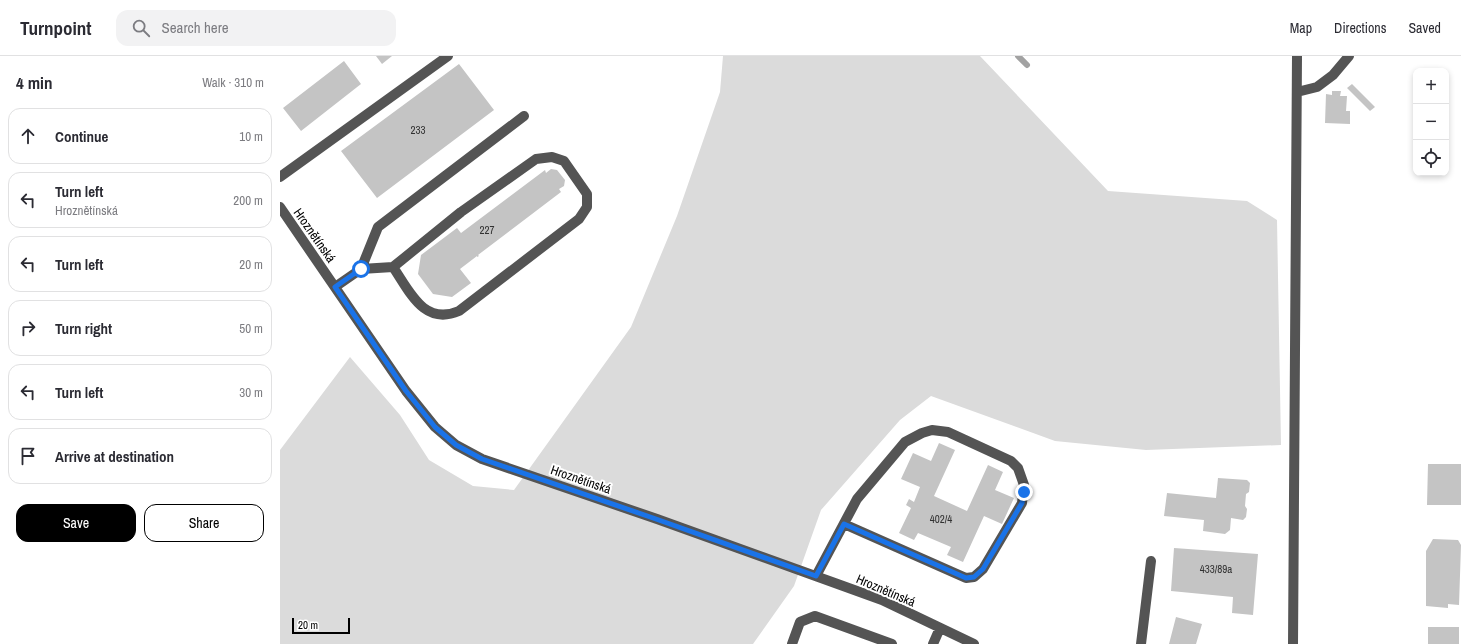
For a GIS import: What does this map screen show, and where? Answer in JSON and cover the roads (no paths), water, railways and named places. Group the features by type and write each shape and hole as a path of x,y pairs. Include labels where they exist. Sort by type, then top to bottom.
{"street":[{"path":"280,177 448,56"},
{"path":"1293,644 1297,56"},
{"path":"1297,92 1317,87 1332,75 1349,56"},
{"path":"361,269 378,227 524,116"},
{"path":"335,287 361,269 393,267 462,212 536,159 552,157 564,161 587,194 587,207 579,220 459,311 449,315 439,316 421,307 393,267"},
{"name":"Hroznětínská","path":"280,207 406,391 435,427 456,445 482,459 656,519 882,600 974,644"},
{"path":"816,576 857,499 905,442 922,433 932,430 948,432 1011,461 1018,468 1024,485 1022,503 983,569 974,577 966,578 844,524"},
{"path":"1141,644 1151,561"},
{"path":"792,644 800,622 815,616 892,644"},
{"path":"933,644 940,628"}],"waterway":[{"path":"1018,56 1027,65"}]}
